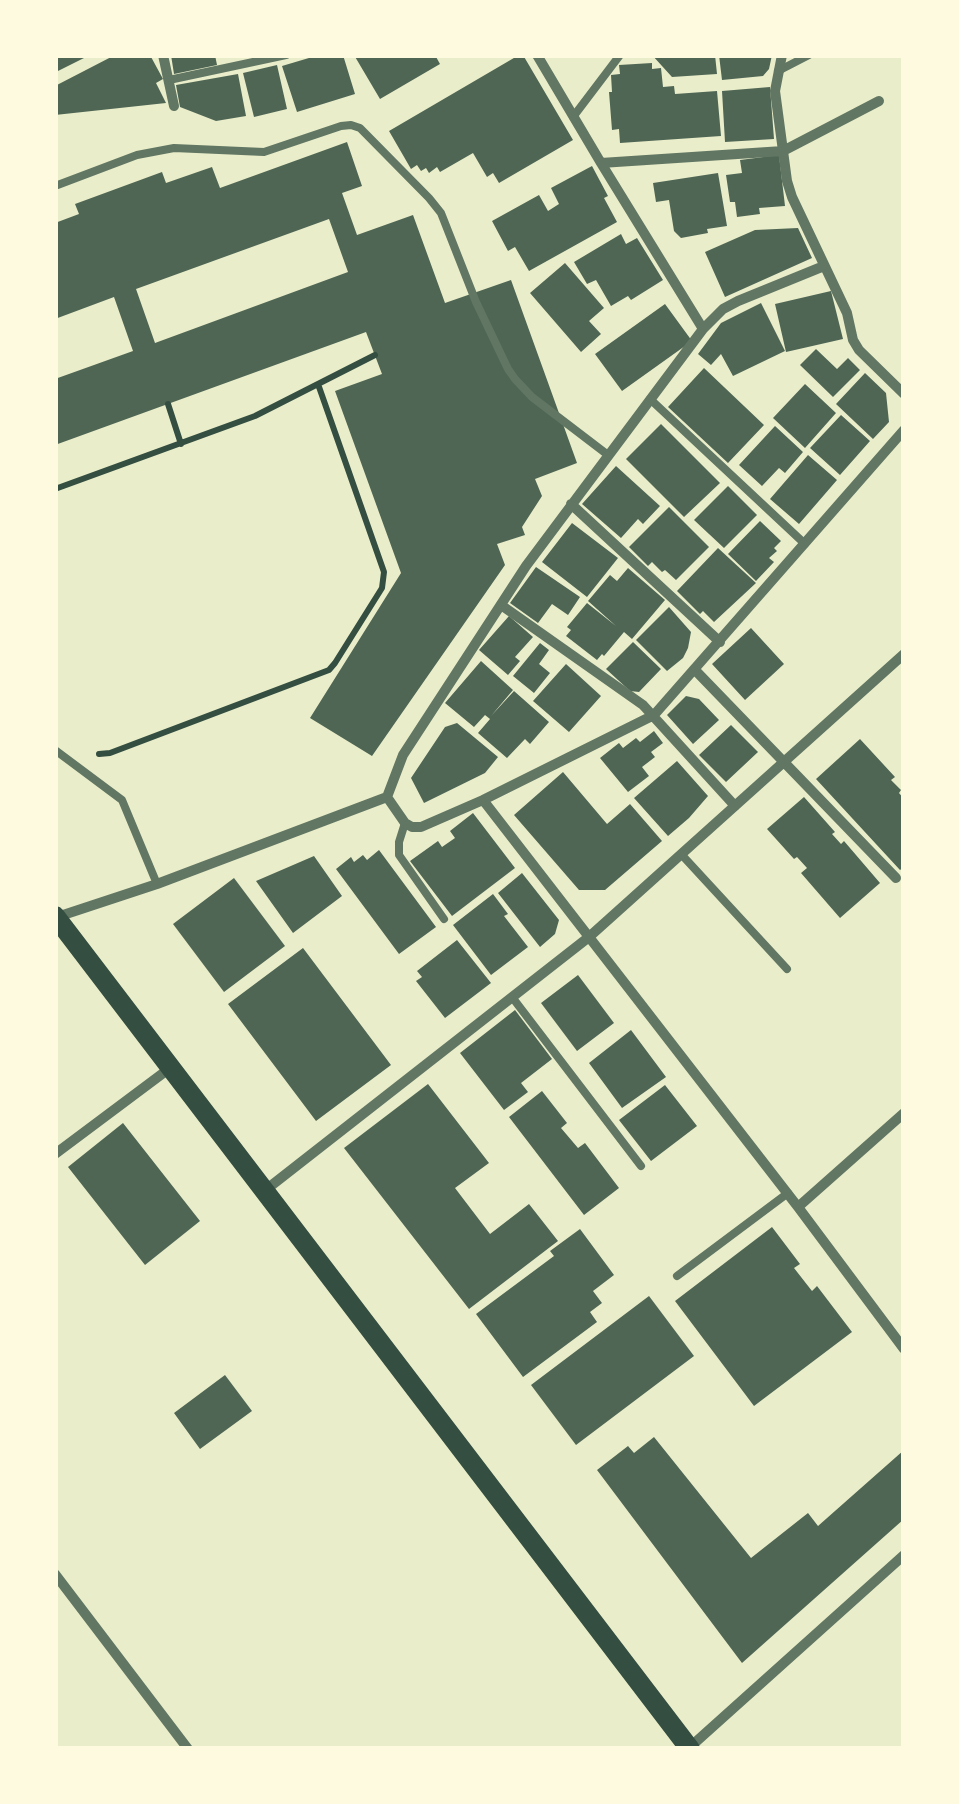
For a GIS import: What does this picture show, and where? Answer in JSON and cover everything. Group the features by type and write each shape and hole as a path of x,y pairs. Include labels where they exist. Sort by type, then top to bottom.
{"main road":[{"path":"56,917 689,1748"}],"street":[{"path":"163,55 174,106"},
{"path":"537,55 703,329"},
{"path":"782,55 774,91 792,197 847,313 858,350 904,394"},
{"path":"600,163 783,152 879,101"},
{"path":"56,917 157,884 387,796 403,755 533,556 703,329 723,309 738,301 824,266"},
{"path":"894,383 904,373"},
{"path":"387,796 406,823 421,827 654,716 904,430"},
{"path":"571,504 720,642"},
{"path":"500,605 637,699 735,806"},
{"path":"264,1192 589,936 904,654"},
{"path":"695,670 896,878"},
{"path":"483,800 788,1193 904,1350"},
{"path":"55,1154 171,1068"},
{"path":"798,1207 904,1113"},
{"path":"689,1748 904,1555"},
{"path":"55,1574 188,1749"}],"lane":[{"path":"168,80 286,55"},
{"path":"573,116 620,55"},
{"path":"777,72 809,55"},
{"path":"55,186 137,155 174,148 264,152 341,126 360,128 441,213 508,369 532,397 608,456"},
{"path":"650,399 805,544"},
{"path":"58,752 122,800 157,884"},
{"path":"406,823 398,855 444,919"},
{"path":"681,854 786,969"},
{"path":"512,997 641,1166"},
{"path":"677,1276 788,1193"}],"path":[{"path":"55,489 255,416 374,355"},
{"path":"58,752 79,756 110,753 321,674 336,663 382,588 384,572 318,384"},
{"path":"168,404 180,444"}],"building":[{"path":"55,55 90,55 58,71"},
{"path":"115,55 150,55 163,79 156,83 166,103 55,115 55,86"},
{"path":"171,55 215,55 217,65 174,74"},
{"path":"319,55 343,55 355,94 297,112 282,66"},
{"path":"354,55 435,55 440,64 380,99"},
{"path":"523,55 573,140 499,183 493,173 487,177 473,153 440,172 437,167 429,173 417,165 411,169 389,131"},
{"path":"652,55 715,55 717,74 672,77"},
{"path":"719,55 772,55 763,76 722,80"},
{"path":"652,63 652,69 661,68 663,87 674,86 675,94 717,91 721,136 620,143 619,129 612,130 611,75 620,74 619,65"},
{"path":"277,65 287,109 254,117 243,73"},
{"path":"238,74 246,116 216,121 180,107 176,85"},
{"path":"770,87 774,139 725,142 722,91"},
{"path":"347,142 362,186 342,193 357,235 413,215 445,303 511,280 577,463 535,479 542,496 522,527 525,535 497,544 505,565 372,756 310,718 401,573 335,391 382,374 366,332 55,445 55,379 133,351 114,297 55,319 55,223 79,214 75,204 162,172 166,183 212,167 220,188","holes":["329,219 348,272 155,343 136,289"]},
{"path":"779,155 785,206 759,208 760,214 737,217 726,175 742,173 740,160"},
{"path":"592,166 617,222 529,271 515,247 508,251 492,221 539,195 548,211 559,204 551,188"},
{"path":"718,173 727,226 681,238 674,231 669,200 656,202 653,183"},
{"path":"798,228 812,258 725,297 705,252 755,230"},
{"path":"621,234 626,244 637,238 663,280 631,300 628,296 611,306 596,280 587,284 574,262"},
{"path":"565,263 604,308 589,321 601,334 581,352 530,293"},
{"path":"831,291 843,339 786,352 775,304"},
{"path":"761,303 785,351 733,376 721,354 711,365 698,354 721,323"},
{"path":"665,304 692,341 622,391 595,354"},
{"path":"816,349 837,369 848,358 860,370 833,397 800,365"},
{"path":"704,368 764,425 728,463 668,407"},
{"path":"865,373 886,393 889,422 873,439 836,404"},
{"path":"805,384 836,413 805,448 773,418"},
{"path":"841,415 870,441 840,475 810,448"},
{"path":"661,424 720,483 684,517 626,459"},
{"path":"775,426 803,452 785,473 779,468 762,486 739,465"},
{"path":"808,455 837,480 799,524 770,499"},
{"path":"616,466 660,506 643,524 638,519 621,538 582,504"},
{"path":"728,486 757,515 724,548 694,520"},
{"path":"669,507 709,547 676,580 652,562 648,566 629,547"},
{"path":"760,521 781,541 769,558 774,562 756,581 728,554"},
{"path":"572,523 618,558 587,597 542,562"},
{"path":"718,548 756,583 714,622 677,591"},
{"path":"536,567 580,597 568,615 552,604 538,623 510,603"},
{"path":"628,568 665,600 632,639 624,632 597,660 566,636 571,630 567,627 587,603 616,626 588,601 610,575 617,581"},
{"path":"669,607 691,632 683,658 667,671 636,640"},
{"path":"509,616 533,637 515,657 520,661 508,675 479,650"},
{"path":"751,628 784,664 745,700 712,664"},
{"path":"633,642 661,669 639,692 630,691 606,669"},
{"path":"540,643 549,650 539,664 550,673 534,693 513,676"},
{"path":"481,661 513,690 491,716 514,691 549,722 530,744 525,739 507,758 478,733 490,719 485,715 474,727 445,703"},
{"path":"566,664 601,696 569,732 533,701"},
{"path":"686,696 699,699 719,720 693,744 667,715"},
{"path":"457,723 498,757 485,773 424,803 411,778 445,727"},
{"path":"731,725 758,752 726,782 699,755"},
{"path":"654,731 663,743 651,752 655,757 642,767 649,776 628,792 600,758 619,743 623,748"},
{"path":"860,739 895,777 891,780 904,799 904,867 900,870 816,779"},
{"path":"677,761 708,796 668,836 634,798"},
{"path":"563,772 607,824 630,804 662,841 605,890 579,890 514,815"},
{"path":"804,797 835,832 832,834 841,844 844,841 880,883 840,918 801,873 807,868 767,829"},
{"path":"473,813 515,868 452,916 410,861 438,841 442,847 455,838 450,831"},
{"path":"379,850 436,927 399,954 336,869 351,857 354,862 363,855 367,860"},
{"path":"314,856 342,896 293,933 256,881"},
{"path":"522,873 559,920 555,934 540,947 498,893"},
{"path":"234,878 285,946 224,992 173,924"},
{"path":"493,894 528,947 491,975 453,925"},
{"path":"457,940 491,983 445,1018 416,981 422,977 417,971"},
{"path":"303,948 391,1065 316,1121 228,1004"},
{"path":"578,975 614,1023 577,1051 541,1003"},
{"path":"515,1010 552,1059 521,1083 528,1092 504,1110 460,1053"},
{"path":"631,1030 666,1077 622,1108 589,1063"},
{"path":"428,1084 489,1163 455,1188 490,1234 529,1204 558,1241 469,1309 344,1148"},
{"path":"665,1085 697,1126 651,1161 619,1120"},
{"path":"542,1091 567,1123 561,1128 578,1148 585,1143 619,1188 584,1215 509,1117"},
{"path":"123,1123 200,1221 145,1265 68,1167"},
{"path":"772,1227 800,1264 794,1268 812,1291 817,1286 852,1332 754,1406 675,1301"},
{"path":"580,1229 614,1275 593,1291 602,1303 590,1312 597,1322 523,1377 476,1314 554,1256 550,1251"},
{"path":"649,1296 694,1356 576,1445 531,1385"},
{"path":"225,1375 252,1411 200,1449 174,1413"},
{"path":"654,1437 751,1558 808,1513 818,1526 904,1450 904,1519 742,1663 597,1470 628,1446 634,1453"}]}
